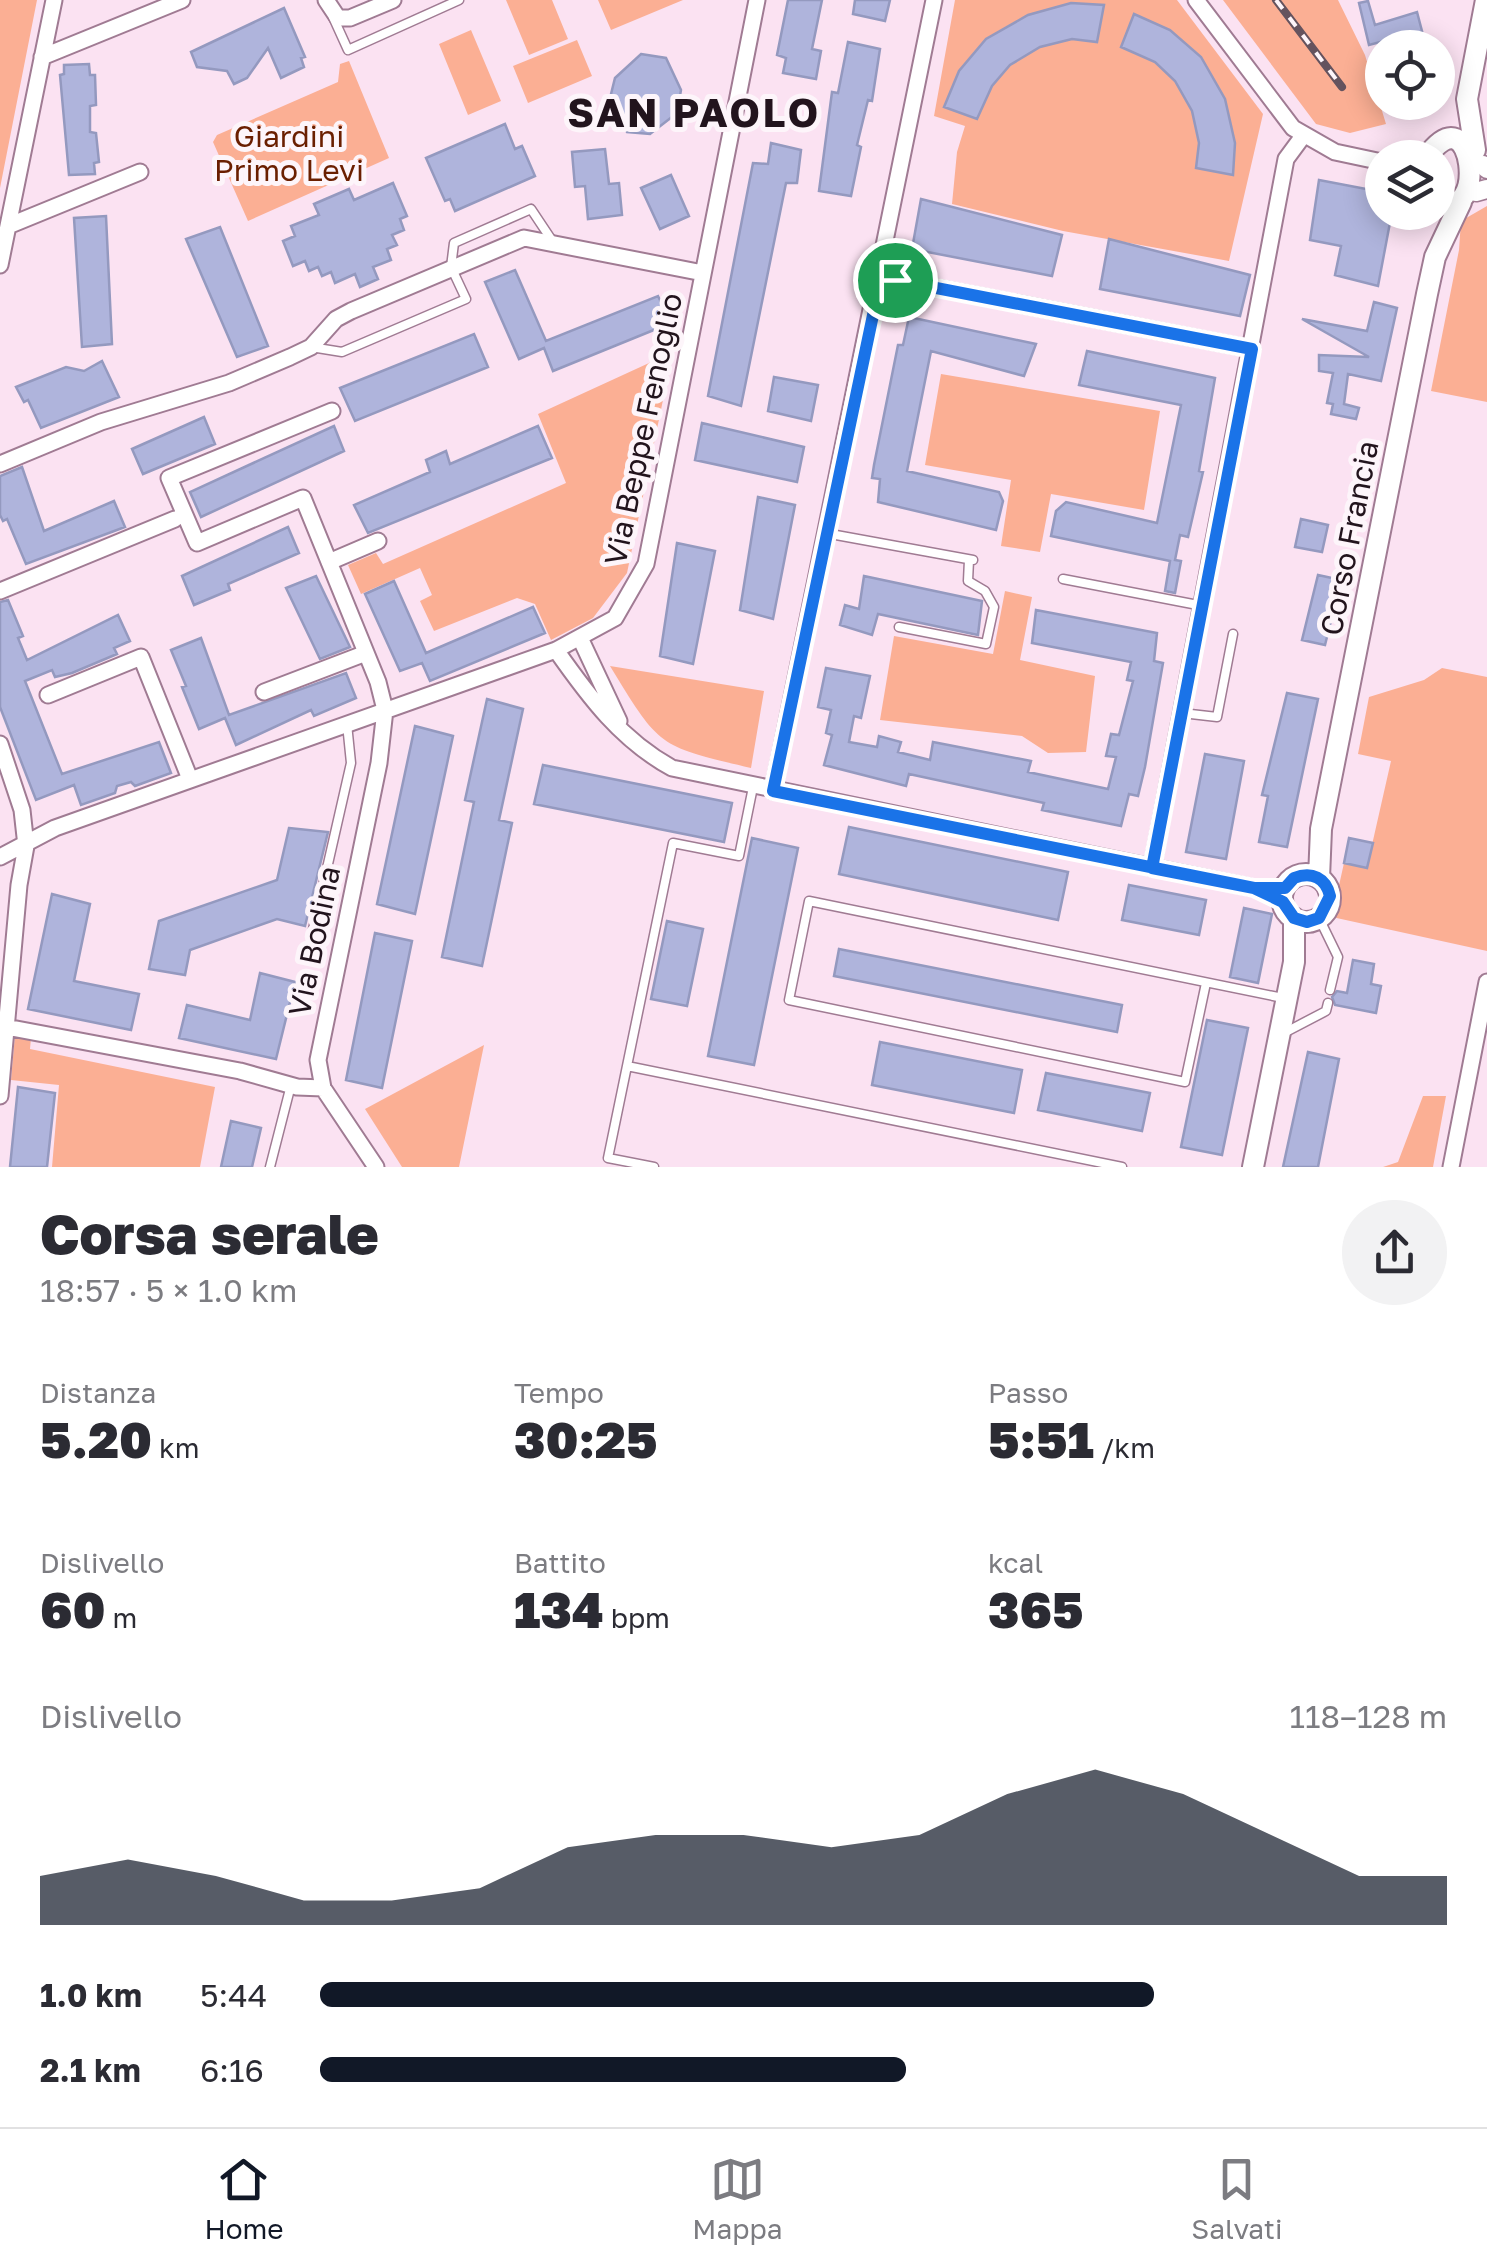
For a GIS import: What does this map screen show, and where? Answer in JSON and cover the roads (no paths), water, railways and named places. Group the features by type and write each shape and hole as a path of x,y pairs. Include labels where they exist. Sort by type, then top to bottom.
{"main road":[{"path":"1444,140 1467,99 1485,14"},
{"path":"1467,99 1482,161"},
{"path":"1455,142 1462,142 1482,161"},
{"name":"Corso Francia","path":"1435,258 1475,194 1482,161"},
{"name":"Corso Francia","path":"1254,1167 1294,962 1302,900 1321,829 1435,258 1436,230"}],"street":[{"path":"0,265 54,0"},
{"path":"42,57 182,0"},
{"path":"328,6 350,18 393,0"},
{"name":"Via Beppe Fenoglio","path":"0,857 55,828 556,650 581,640 614,618 638,584 646,564 758,0"},
{"path":"773,791 824,533 881,277 934,0"},
{"path":"1196,0 1283,117 1303,136 1335,152 1365,158"},
{"path":"1152,868 1286,160 1303,136"},
{"path":"8,226 140,172"},
{"path":"0,464 118,416 229,383 311,347 336,319 351,310 513,240 553,242 704,273"},
{"path":"881,277 1252,349"},
{"path":"332,412 169,478 198,543 303,498 385,710"},
{"path":"0,592 175,519"},
{"path":"329,562 378,541"},
{"path":"581,640 631,742"},
{"path":"556,650 605,716 631,742 672,768 1302,900"},
{"path":"264,692 366,653"},
{"path":"48,695 141,656 190,779"},
{"name":"Via Bodina","path":"323,1088 318,1060 379,762 385,710"},
{"path":"0,744 22,810 26,846 0,1096"},
{"path":"1451,1167 1487,982"},
{"path":"6,1027 240,1071 291,1085 323,1088 376,1167"}],"lane":[{"path":"328,6 348,50 459,0"},
{"path":"311,347 342,352 466,300 451,267 454,243 531,209 553,242"},
{"path":"824,533 971,560 968,581 985,592 994,607 986,644 899,627"},
{"path":"1063,578 1203,606"},
{"path":"1182,712 1217,717 1233,634"},
{"path":"312,934 350,763 352,735 347,724"},
{"path":"654,1167 608,1158 672,843 739,856 753,787"},
{"path":"1302,900 1338,957 1330,990"},
{"path":"1206,983 1185,1082 789,1000 809,901 1287,999"},
{"path":"1280,1035 1326,1011 1328,1003"},
{"path":"627,1066 1078,1162 1122,1167"},
{"path":"270,1167 291,1085"}],"railway":[{"path":"1276,0 1342,87"}],"district":[{"name":"SAN PAOLO","path":"694,112"}],"park label":[{"name":"Giardini Primo Levi","path":"289,153"}]}
